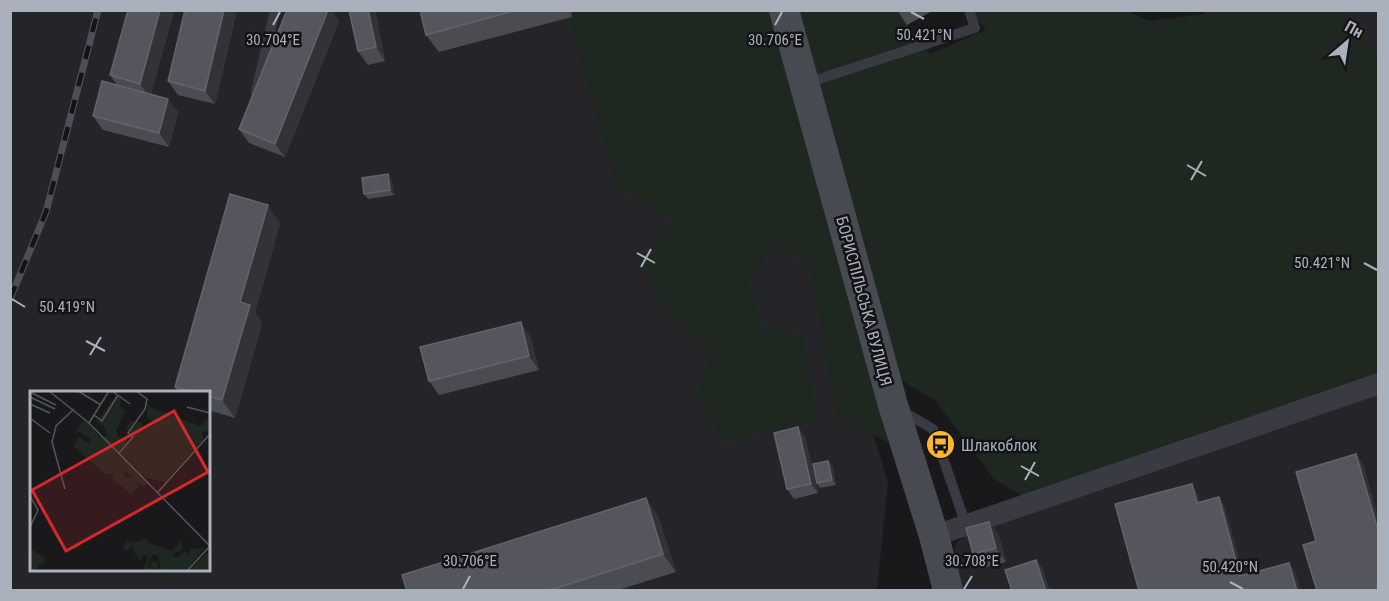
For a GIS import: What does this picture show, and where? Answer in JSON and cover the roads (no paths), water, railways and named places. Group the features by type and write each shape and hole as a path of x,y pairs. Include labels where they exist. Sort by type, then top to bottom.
{"main road":[{"name":"БОРИСПІЛЬСЬКА ВУЛИЦЯ","path":"784,10 893,405 934,536 948,591"}],"street":[{"path":"934,536 1378,384"}],"lane":[{"path":"254,98 275,10"},
{"path":"804,84 975,28 969,10"},
{"path":"893,405 933,429 966,525"}],"railway":[{"path":"10,299 46,212 98,10"}],"place":[{"name":"Шлакоблок","path":"940,445"}]}
